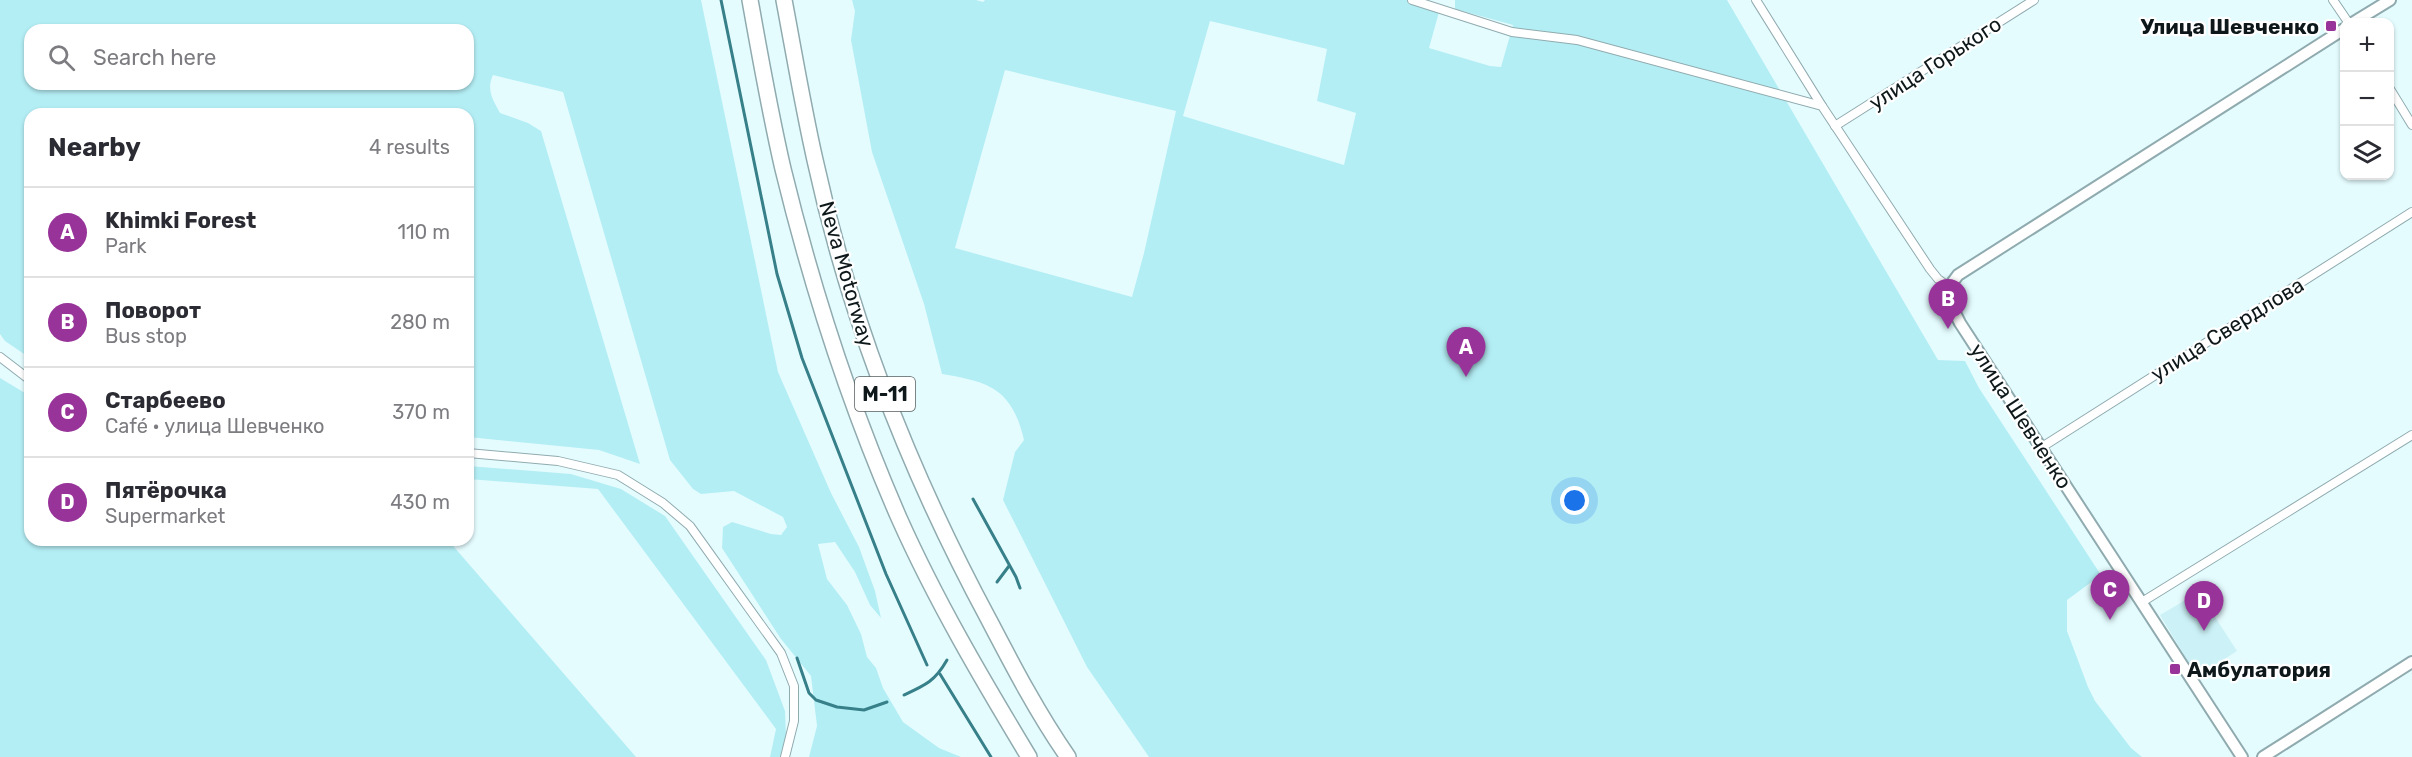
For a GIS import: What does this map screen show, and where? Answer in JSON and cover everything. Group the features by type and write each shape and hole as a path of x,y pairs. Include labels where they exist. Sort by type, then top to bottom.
{"highway":[{"name":"Neva Motorway","path":"750,0 783,167 802,242 823,313 868,442 934,590 969,656 1029,757"},
{"name":"Neva Motorway","path":"784,0 815,161 853,300 877,371 915,468 964,574 1025,687 1068,757"}],"main road":[{"path":"2361,18 2390,0"},
{"path":"1949,287 1958,275 2340,32"},
{"name":"улица Шевченко","path":"1949,287 1950,303 1960,323 2242,757"},
{"path":"2263,757 2412,662"}],"street":[{"path":"1412,0 1512,32 1577,40 1822,106"},
{"path":"1756,0 1822,106 1930,269 1949,287"},
{"name":"улица Горького","path":"1835,126 2034,0"},
{"path":"2333,0 2345,18"},
{"path":"2394,96 2412,125"},
{"name":"улица Свердлова","path":"2042,447 2412,212"},
{"path":"0,357 24,375"},
{"path":"2142,602 2412,435"},
{"path":"474,454 558,461 618,475 663,503 690,526 781,653 794,686 794,722 785,757"}],"shaded area":[{"path":"0,0 701,0 778,372 831,493 859,547 875,591 881,618 870,605 855,572 835,542 818,544 827,579 847,605 861,634 867,657 876,668 883,688 903,722 939,748 961,757 809,757 817,726 811,676 781,639 722,548 723,527 732,522 781,535 787,527 783,517 734,491 701,494 693,489 670,460 563,92 493,75 490,85 491,95 500,113 528,123 541,131 640,464 599,450 474,438 474,108 24,108 24,354 5,341 0,334"},
{"path":"852,0 976,0 983,2 985,0 1427,0 1441,5 1429,48 1490,66 1501,67 1513,25 1455,9 1455,0 1727,0 1938,360 1965,361 1979,388 2101,575 2067,600 2067,631 2095,701 2131,748 2142,757 1149,757 1087,667 1003,500 1015,452 1024,440 1013,409 996,391 986,385 942,374 924,304 872,152 851,40 855,11","holes":["1210,21 1327,49 1317,101 1356,113 1344,165 1183,116","1005,70 1176,111 1132,297 955,248"]},
{"path":"0,378 24,392 24,546 453,546 636,757 0,757"},
{"path":"474,466 571,474 621,489 665,516 766,660 785,711 786,735 780,757 770,757 776,729 598,489 474,479"},
{"path":"2199,592 2237,651 2197,677 2160,615"}],"waterway":[{"path":"721,0 777,274 802,358 886,574 927,665"},
{"path":"973,499 1020,588"},
{"path":"997,582 1009,566"},
{"path":"797,658 809,693 816,700 837,707 864,710 887,702"},
{"path":"904,695 929,682 947,660"},
{"path":"940,674 991,757"}],"place":[{"name":"Улица Шевченко","path":"2331,26"},
{"name":"Поворот","path":"1948,329"},
{"name":"Khimki Forest","path":"1466,377"},
{"name":"Старбеево","path":"2110,620"},
{"name":"Пятёрочка","path":"2204,631"},
{"name":"Амбулатория","path":"2175,669"}]}
